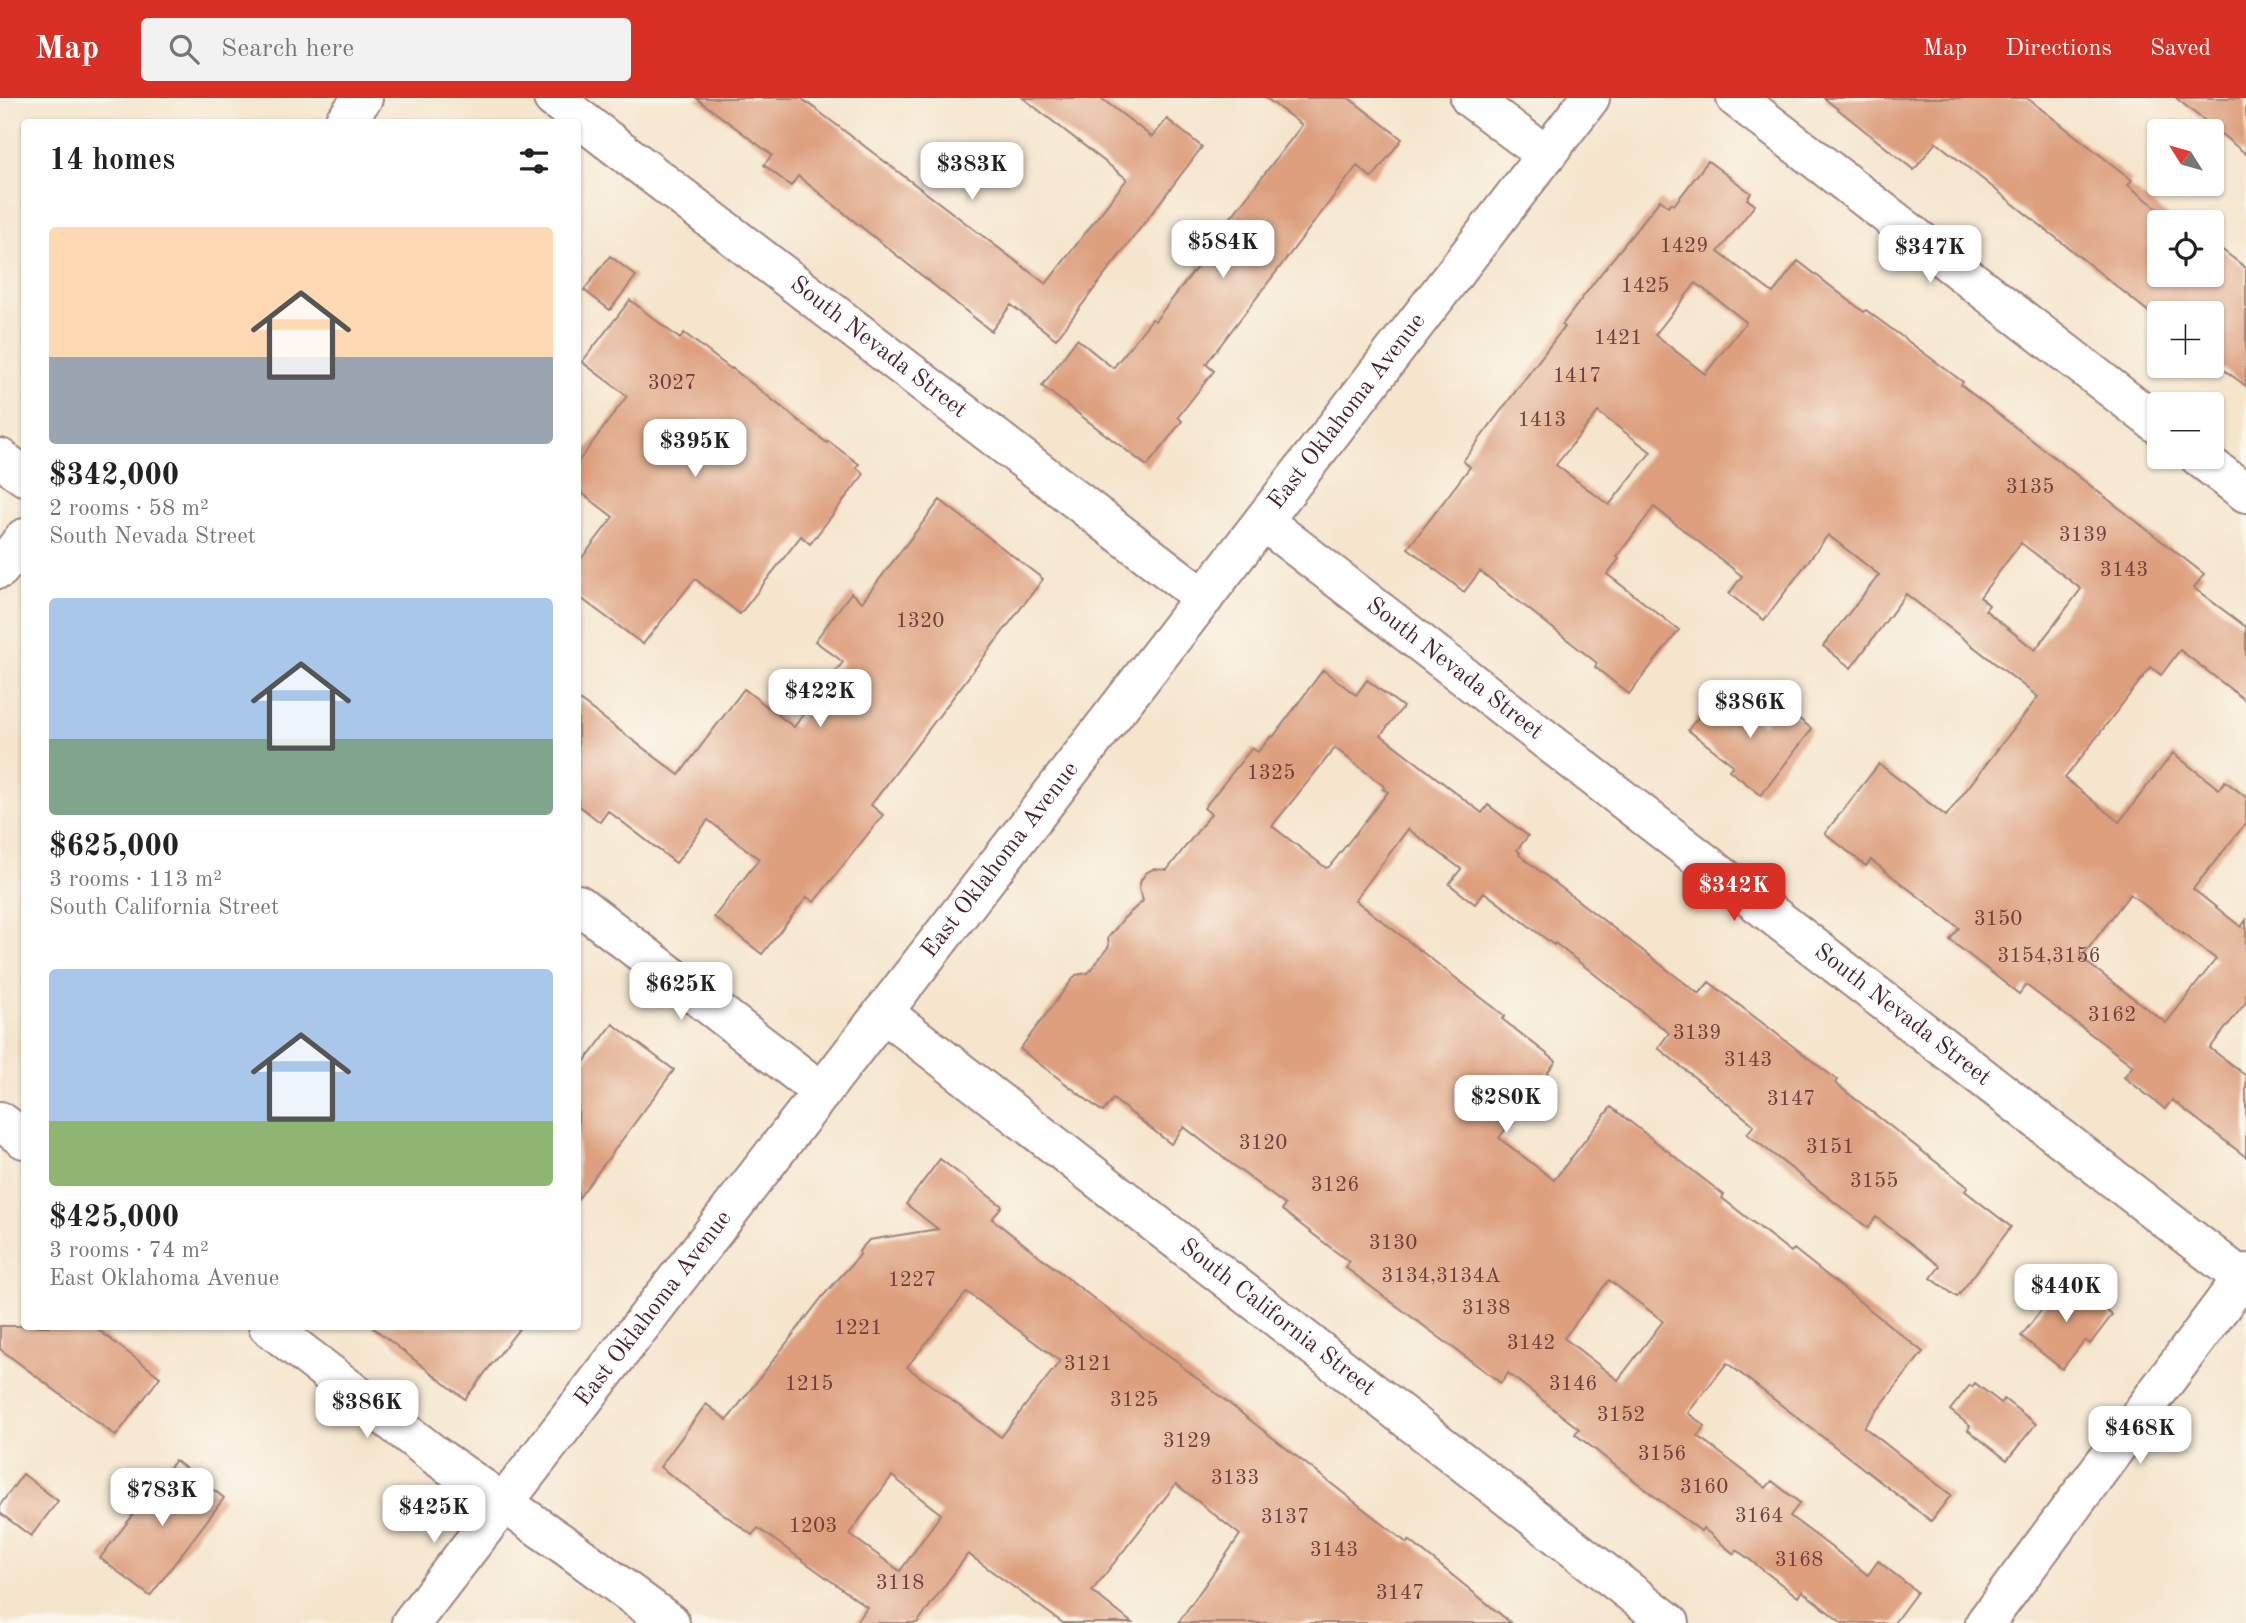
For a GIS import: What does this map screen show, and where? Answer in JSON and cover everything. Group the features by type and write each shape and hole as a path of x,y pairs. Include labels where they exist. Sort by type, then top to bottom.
{"street":[{"path":"346,119 363,98"},
{"name":"South Nevada Street","path":"553,98 580,119"},
{"path":"1470,98 1546,155"},
{"name":"East Oklahoma Avenue","path":"411,1623 1590,98"},
{"path":"1736,98 2147,416"},
{"name":"South Nevada Street","path":"581,120 1204,598"},
{"path":"0,458 21,475"},
{"path":"2215,469 2246,493"},
{"name":"South Nevada Street","path":"1263,521 2244,1275"},
{"path":"0,569 21,542"},
{"path":"581,906 821,1092"},
{"name":"South California Street","path":"883,1012 1670,1623"},
{"path":"0,1121 21,1137"},
{"path":"1985,1623 2244,1275"},
{"path":"273,1330 436,1456 570,1549 670,1623"}],"building":[{"path":"696,98 801,98 1046,284 1127,179 1023,98 1101,98 1152,137 1167,119 1202,147 1056,339 1011,305 991,331 798,176 791,186 764,165 772,155"},
{"path":"1266,98 1349,98 1402,139 1372,178 1357,166 1206,364 1214,371 1178,417 1182,421 1147,466 1042,386 1077,339 1113,368 1152,319 1155,321 1215,244 1212,242 1302,125"},
{"path":"1824,98 2027,98 2132,180 2128,185 2160,210 2147,210 2147,287 2224,287 2224,251 2246,268 2246,386 2224,370 2224,301 2147,301 2147,311 1936,142 1914,170"},
{"path":"2176,98 2246,98 2246,154 2224,136 2224,119 2202,119"},
{"path":"1708,161 1751,193 1747,199 1755,205 1718,252 1773,293 1798,261 1963,382 1961,385 2204,574 2194,588 2246,627 2246,701 2180,650 2161,675 2151,667 2065,778 2119,822 2173,753 2219,789 2225,781 2246,797 2246,823 2193,889 2241,927 2246,920 2246,1002 2210,1048 2246,1076 2246,1157 2172,1100 2165,1109 2124,1077 2133,1066 2026,985 2019,994 1950,940 1959,928 1871,860 1866,866 1825,833 1879,764 1946,816 2038,697 1906,594 1851,668 1823,646 1879,575 1828,535 1764,620 1729,594 1742,576 1654,507 1607,574 1679,630 1629,694 1595,667 1597,663 1480,571 1464,592 1408,548 1470,467 1463,461 1564,327 1562,325 1598,277 1660,200 1668,206 1671,203 1674,205","holes":["1696,283 1746,322 1705,374 1655,335","1598,412 1651,452 1609,505 1556,465","2021,543 2081,589 2035,650 1985,610 1989,605 1980,597","2130,894 2216,959 2166,1023 2081,958"]},
{"path":"610,256 636,276 610,310 584,290"},
{"path":"630,300 680,339 684,333 732,368 827,443 828,441 859,464 856,467 864,474 810,544 801,536 740,614 695,579 643,644 581,598 581,559 613,517 581,492 581,458 627,396 582,362"},
{"path":"940,500 1043,579 871,805 883,815 814,902 807,897 762,954 714,917 759,859 708,820 676,863 608,811 600,822 581,807 581,701 679,775 744,689 794,727 843,662 815,641 851,593 862,602"},
{"path":"1323,670 1356,695 1367,680 1403,707 1381,735 1482,813 1488,805 1528,836 1517,850 1519,855 1699,994 1709,982 1837,1080 1835,1083 1968,1187 1965,1191 2011,1227 1957,1297 1931,1278 1940,1266 1876,1217 1868,1228 1747,1134 1754,1125 1658,1048 1669,1033 1555,943 1554,945 1484,892 1475,904 1449,884 1461,869 1408,829 1355,900 1505,1016 1502,1019 1556,1061 1499,1138 1554,1180 1611,1107 1724,1195 1722,1198 1791,1252 1794,1249 1923,1352 1864,1427 1951,1495 1931,1521 1727,1363 1688,1413 1705,1426 1698,1436 1766,1488 1772,1481 1800,1503 1790,1516 1868,1575 1878,1561 1917,1592 1894,1623 1842,1623 1802,1591 1798,1597 1737,1550 1734,1554 1703,1528 1701,1531 1658,1499 1575,1434 1579,1429 1508,1373 1501,1383 1345,1267 1349,1262 1282,1210 1285,1205 1184,1127 1171,1144 1113,1099 1103,1112 1020,1049 1076,975 1088,973 1109,946 1108,938 1124,918 1143,901 1139,888 1146,873 1153,869 1167,870 1211,814 1204,808 1252,748 1258,752 1271,736 1273,737","holes":["1335,748 1388,792 1326,868 1272,826","1609,1280 1663,1321 1618,1380 1564,1338"]},
{"path":"1719,691 1764,725 1780,704 1812,729 1761,795 1729,770 1733,765 1688,730"},
{"path":"613,1024 674,1070 581,1195 581,1066"},
{"path":"940,1159 1002,1206 992,1219 1407,1543 1409,1540 1511,1623 1178,1623 1240,1535 1176,1484 1092,1591 1132,1623 1063,1623 968,1554 917,1623 855,1623 867,1607 758,1528 752,1535 660,1467 706,1404 727,1420 823,1296 860,1255 859,1251 869,1240 938,1229 906,1204","holes":["967,1292 1060,1361 1001,1437 907,1367","892,1476 941,1514 900,1571 849,1534"]},
{"path":"2066,1279 2112,1315 2090,1344 2085,1340 2062,1369 2021,1336"},
{"path":"0,1326 21,1326 21,1330 98,1330 160,1377 116,1436 0,1349"},
{"path":"376,1330 518,1330 465,1399"},
{"path":"1975,1383 2001,1403 2004,1399 2036,1424 2007,1460 1968,1430 1970,1426 1950,1410 1970,1385 1972,1387"},
{"path":"175,1460 224,1498 150,1596 100,1558"},
{"path":"23,1474 58,1501 31,1536 0,1513 0,1505"}]}
